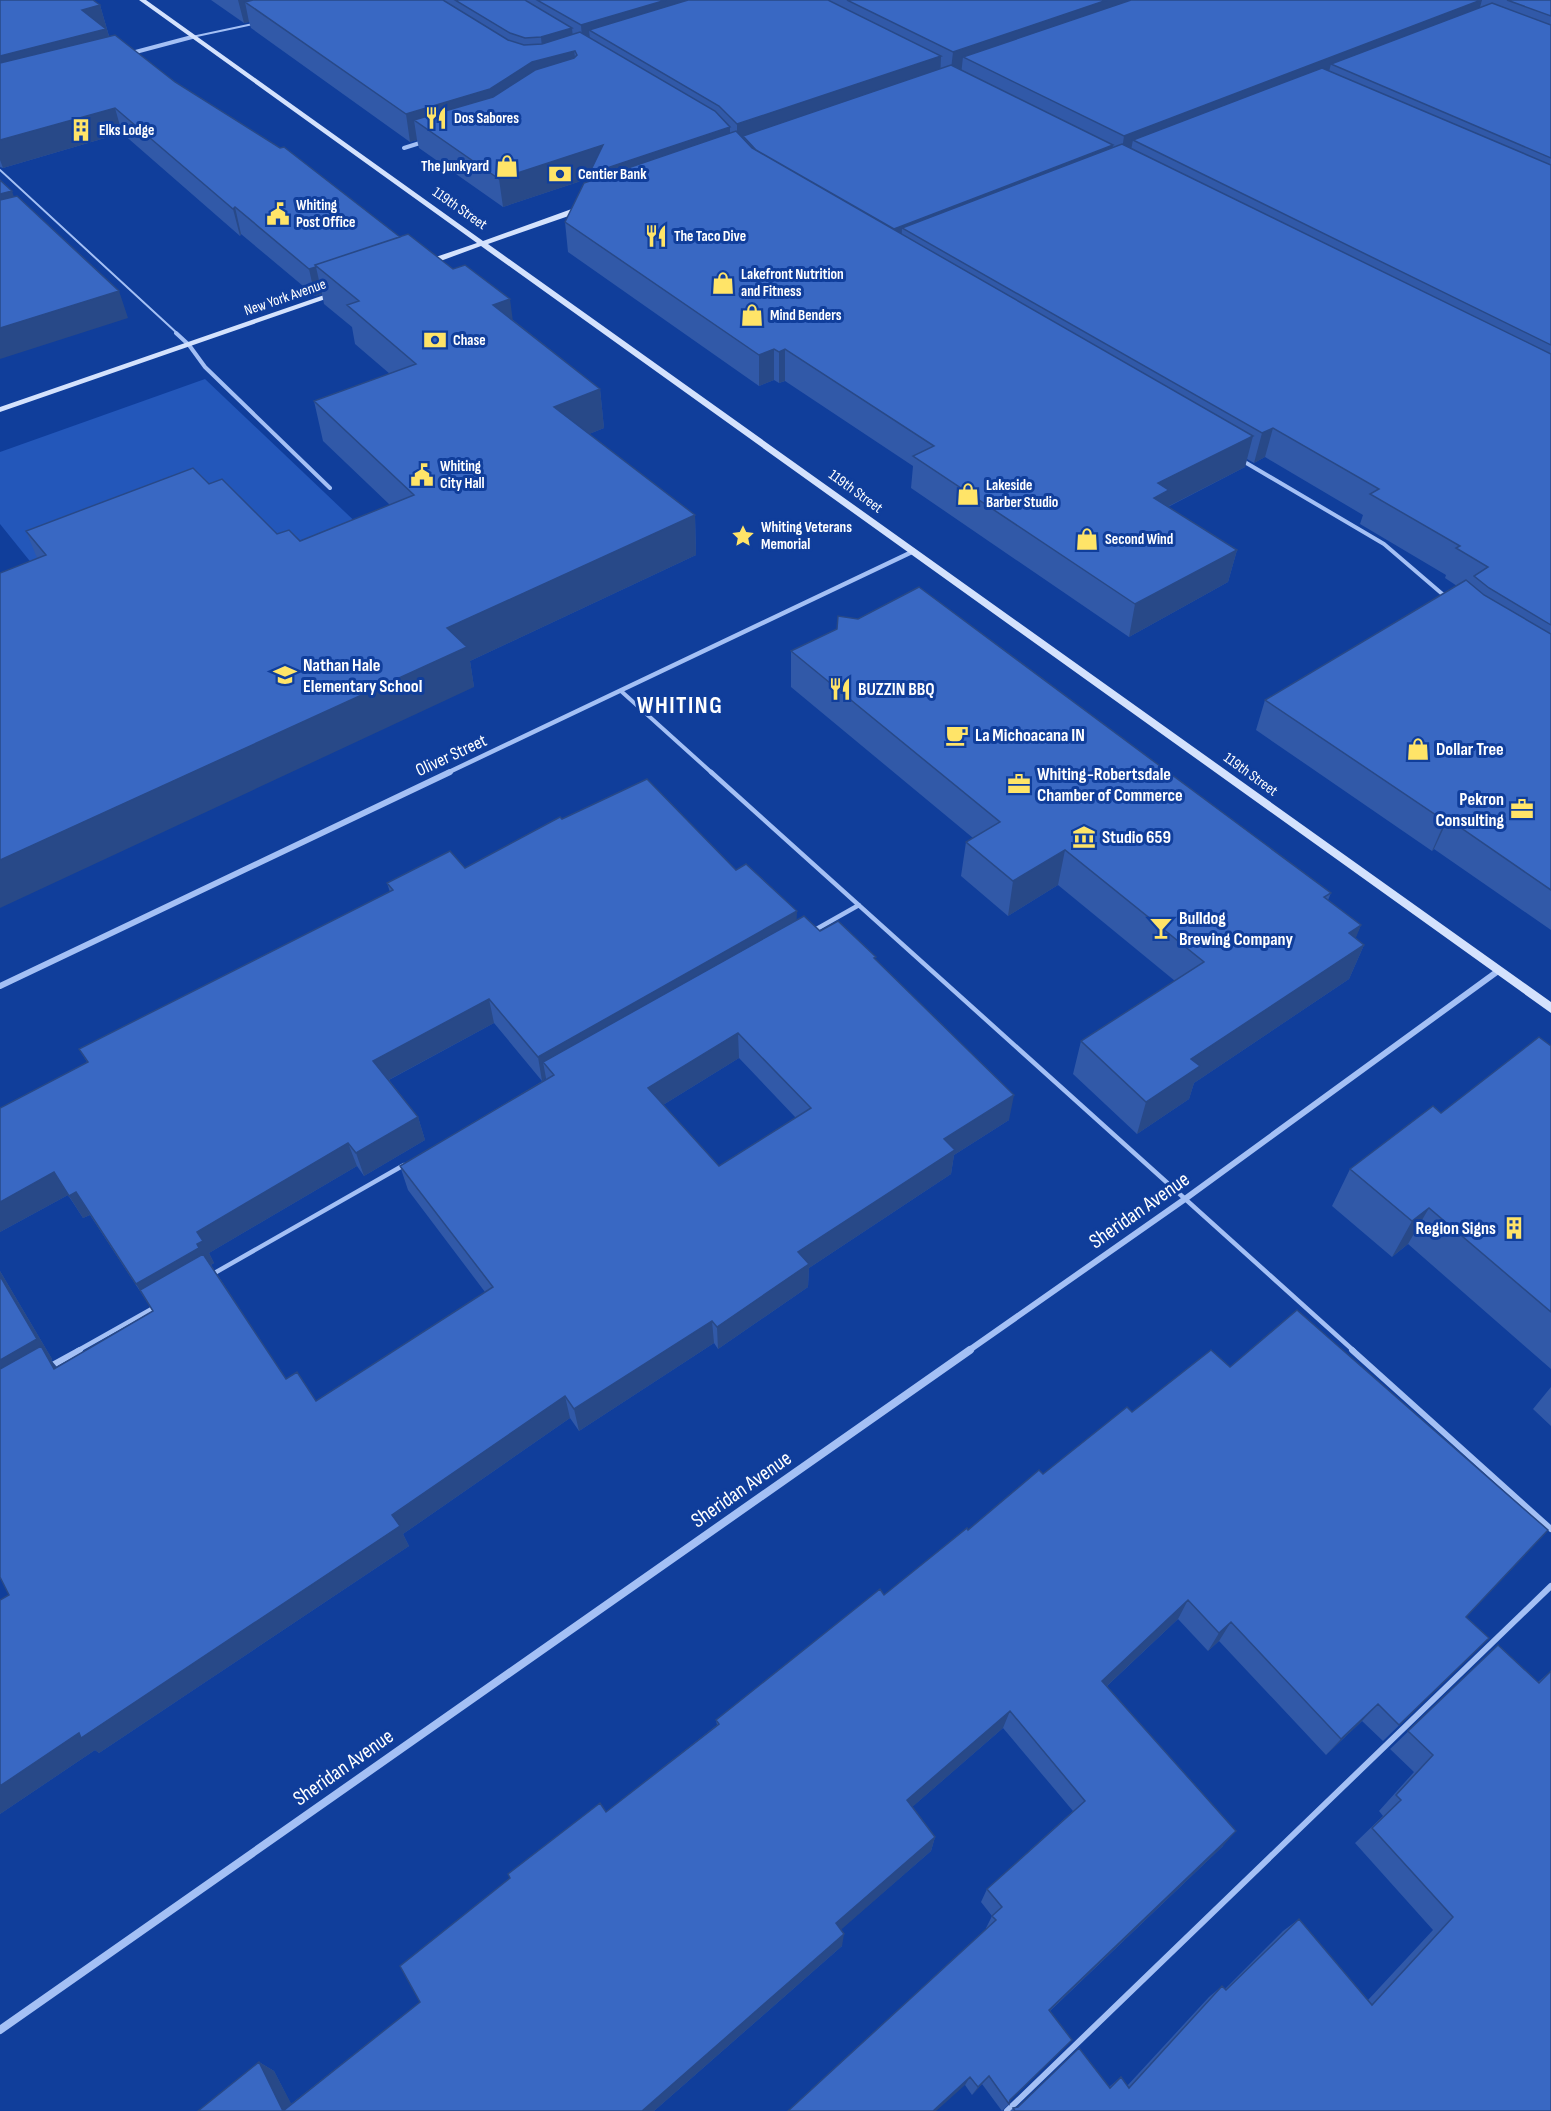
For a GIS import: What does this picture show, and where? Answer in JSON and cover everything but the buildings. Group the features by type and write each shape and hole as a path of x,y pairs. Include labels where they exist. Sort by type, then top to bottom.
{"street":[{"name":"119th Street","path":"142,0 1551,1008"},
{"path":"123,56 192,37"},
{"path":"404,148 427,141"},
{"path":"410,268 590,206"},
{"name":"New York Avenue","path":"0,410 344,291"},
{"name":"Oliver Street","path":"0,986 914,551"},
{"name":"Sheridan Avenue","path":"0,2030 1185,1199 1498,970"}],"lane":[{"path":"192,37 257,24"},
{"path":"0,170 189,345 206,367 330,488"},
{"path":"37,216 47,213"},
{"path":"1240,460 1383,544 1447,598"},
{"path":"621,691 1551,1529"},
{"path":"808,934 860,905"},
{"path":"207,1277 414,1159"},
{"path":"41,1372 166,1301"},
{"path":"1007,2111 1551,1586"}],"shaded area":[{"path":"205,379 365,531 291,561 33,565 0,524 0,452"}],"place":[{"name":"Dos Sabores","path":"436,118"},
{"name":"Elks Lodge","path":"81,130"},
{"name":"The Junkyard","path":"507,166"},
{"name":"Centier Bank","path":"560,174"},
{"name":"Whiting Post Office","path":"278,214"},
{"name":"The Taco Dive","path":"656,236"},
{"name":"Lakefront Nutrition and Fitness","path":"723,283"},
{"name":"Mind Benders","path":"752,315"},
{"name":"Chase","path":"435,340"},
{"name":"Whiting City Hall","path":"422,475"},
{"name":"Lakeside Barber Studio","path":"968,494"},
{"name":"Whiting Veterans Memorial","path":"743,536"},
{"name":"Second Wind","path":"1087,539"},
{"name":"Nathan Hale Elementary School","path":"285,675"},
{"name":"BUZZIN BBQ","path":"840,689"},
{"name":"La Michoacana IN","path":"957,735"},
{"name":"Dollar Tree","path":"1418,749"},
{"name":"Whiting-Robertsdale Chamber of Commerce","path":"1019,784"},
{"name":"Pekron Consulting","path":"1522,809"},
{"name":"Studio 659","path":"1084,837"},
{"name":"Bulldog Brewing Company","path":"1161,928"},
{"name":"Region Signs","path":"1514,1228"}],"district":[{"name":"WHITING","path":"680,705"}]}
